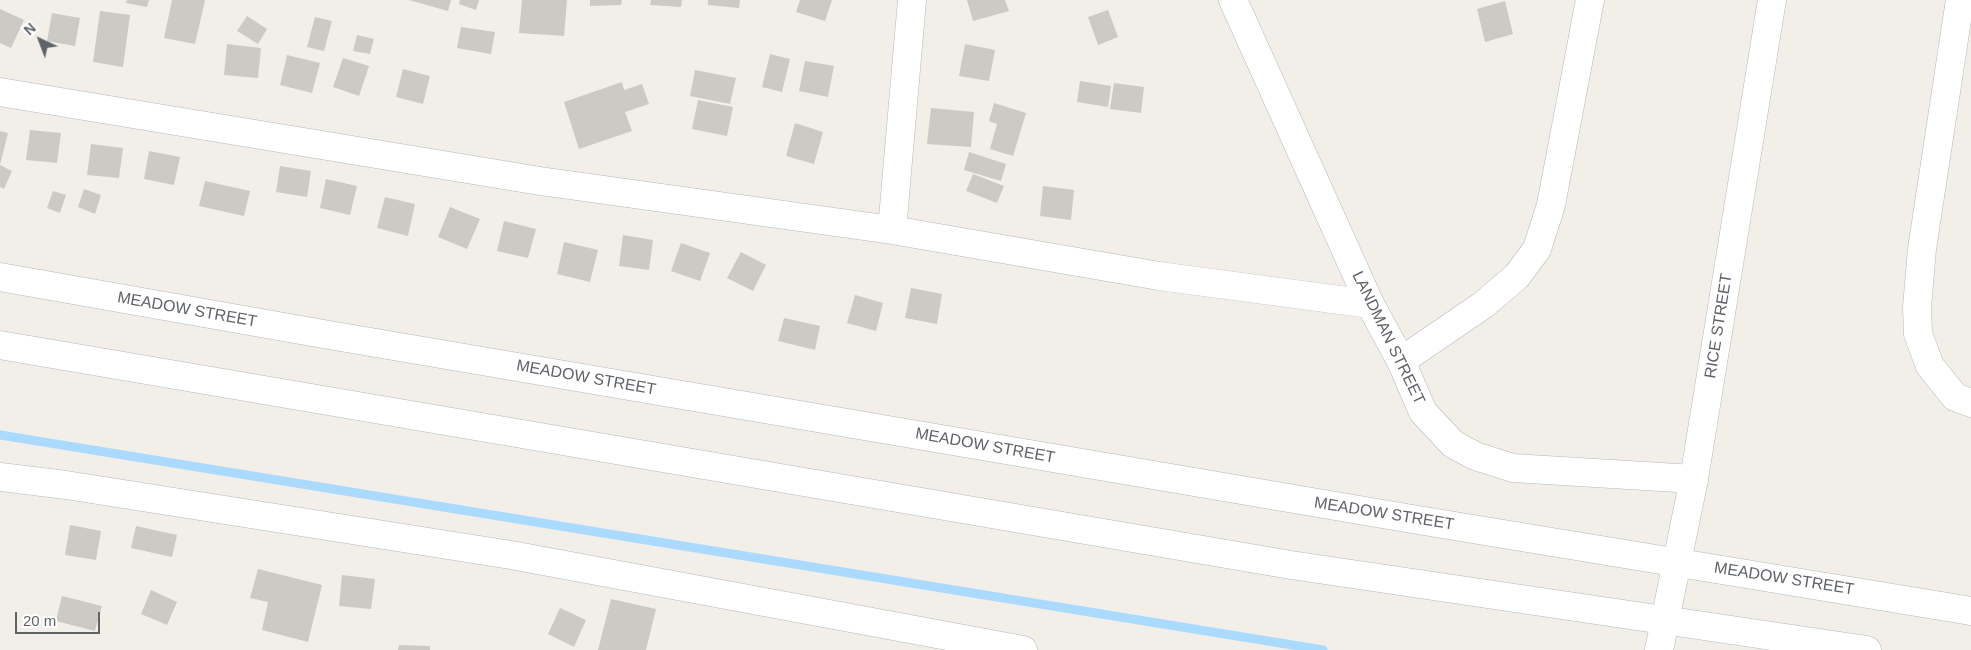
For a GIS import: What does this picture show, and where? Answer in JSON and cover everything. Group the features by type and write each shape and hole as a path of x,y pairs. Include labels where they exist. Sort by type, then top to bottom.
{"street":[{"path":"892,230 912,0"},
{"name":"LANDMAN STREET","path":"1233,0 1370,304 1401,361 1423,412 1453,444 1475,456 1513,468 1694,479"},
{"path":"1401,361 1482,305 1517,276 1537,249 1551,205 1590,0"},
{"name":"RICE STREET","path":"1659,650 1694,479 1772,0"},
{"path":"1960,0 1922,248 1917,307 1918,334 1930,366 1955,397 1971,403"},
{"path":"0,92 540,181 892,230 1159,276 1370,304"},
{"name":"MEADOW STREET","path":"0,277 1392,516 1676,561 1971,611"},
{"path":"0,345 1291,565 1867,650"},
{"path":"0,477 66,485 511,555 1023,650"}],"building":[{"path":"127,0 149,0 147,7 126,3"},
{"path":"172,0 205,0 195,44 164,38"},
{"path":"409,0 451,0 448,11"},
{"path":"460,0 479,0 476,10 459,4"},
{"path":"522,0 567,0 564,36 519,33"},
{"path":"590,0 622,0 621,5 590,6"},
{"path":"651,0 682,0 681,7 650,5"},
{"path":"708,0 740,0 739,8 708,5"},
{"path":"800,0 832,0 825,21 796,12"},
{"path":"967,0 1005,0 1009,11 973,21"},
{"path":"1505,1 1513,34 1485,42 1477,9"},
{"path":"0,9 24,20 11,48 0,43"},
{"path":"1108,10 1118,37 1098,45 1088,17"},
{"path":"100,11 130,15 123,67 93,62"},
{"path":"52,13 80,18 75,46 47,41"},
{"path":"247,16 267,29 258,44 237,31"},
{"path":"315,17 332,21 324,51 307,47"},
{"path":"461,27 495,32 491,54 457,48"},
{"path":"357,35 374,39 370,54 353,51"},
{"path":"227,44 261,48 258,78 224,75"},
{"path":"965,44 995,50 989,81 959,76"},
{"path":"770,54 790,59 782,92 762,87"},
{"path":"287,55 320,63 312,93 280,85"},
{"path":"343,58 369,66 359,96 333,87"},
{"path":"805,61 834,66 828,97 799,91"},
{"path":"403,69 430,76 423,104 396,97"},
{"path":"695,70 736,78 730,104 690,96"},
{"path":"1080,81 1111,86 1108,107 1077,102"},
{"path":"622,82 624,90 642,84 649,104 625,112 632,131 579,149 564,102"},
{"path":"1114,83 1144,87 1141,113 1110,109"},
{"path":"698,100 733,107 727,136 692,129"},
{"path":"994,103 1026,113 1013,156 990,149 997,124 989,121"},
{"path":"931,108 974,112 971,147 927,144"},
{"path":"795,123 823,132 814,164 786,156"},
{"path":"30,130 61,133 57,163 26,160"},
{"path":"0,131 8,133 0,165"},
{"path":"91,144 123,148 119,178 87,175"},
{"path":"149,151 180,157 174,185 144,179"},
{"path":"969,152 1006,164 1001,181 964,170"},
{"path":"0,165 12,171 4,189 0,187"},
{"path":"280,166 311,171 307,197 276,192"},
{"path":"973,174 1004,186 997,203 966,191"},
{"path":"326,179 357,186 350,215 320,208"},
{"path":"205,181 250,191 244,216 199,206"},
{"path":"1043,186 1074,190 1071,220 1040,216"},
{"path":"84,189 101,195 95,214 78,207"},
{"path":"53,191 66,195 60,213 47,208"},
{"path":"385,197 415,204 408,236 377,228"},
{"path":"450,207 480,219 467,249 438,237"},
{"path":"504,221 536,229 528,258 497,251"},
{"path":"623,235 653,240 649,270 619,266"},
{"path":"564,242 598,250 590,282 557,274"},
{"path":"681,243 710,253 700,281 671,271"},
{"path":"741,252 766,265 753,291 727,278"},
{"path":"911,288 942,294 937,324 905,318"},
{"path":"855,295 883,303 876,331 847,323"},
{"path":"784,318 820,326 815,350 778,341"},
{"path":"70,525 101,531 96,560 65,555"},
{"path":"136,526 177,535 172,557 131,548"},
{"path":"258,569 322,585 308,642 262,630 268,602 250,598"},
{"path":"342,575 375,579 371,609 339,606"},
{"path":"151,590 177,602 167,625 141,614"},
{"path":"62,596 102,606 95,631 56,621"},
{"path":"611,599 656,609 646,650 598,650"},
{"path":"560,608 586,620 574,647 548,634"},
{"path":"399,645 430,646 430,650 398,650"}],"waterway":[{"path":"0,435 1323,650"}]}
